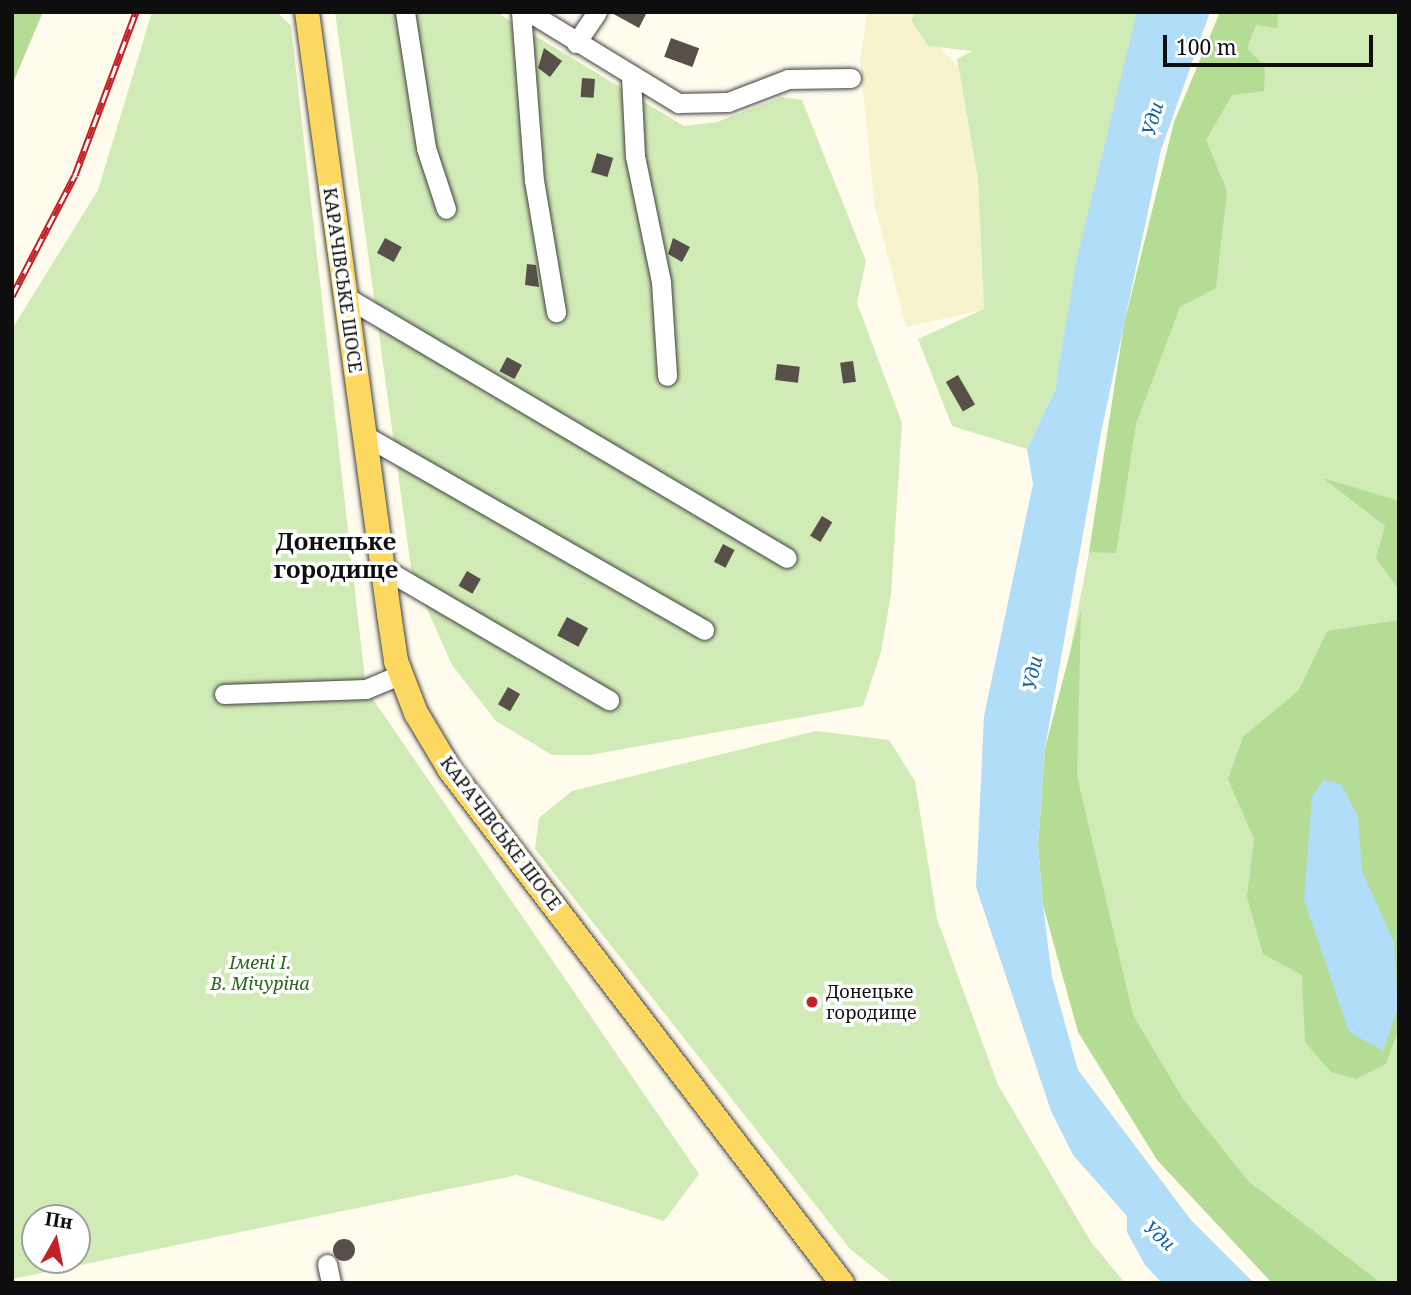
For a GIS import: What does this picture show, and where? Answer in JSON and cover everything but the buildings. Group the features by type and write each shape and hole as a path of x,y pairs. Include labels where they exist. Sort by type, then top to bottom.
{"main road":[{"name":"КАРАЧІВСЬКЕ ШОСЕ","path":"307,12 383,568 401,674 450,769 842,1283"}],"street":[{"path":"405,12 426,148 446,209"},
{"path":"521,12 534,180 556,312"},
{"path":"529,12 631,77 698,107 789,79 851,78"},
{"path":"576,43 597,12"},
{"path":"631,77 635,156 661,282 667,376"},
{"path":"346,297 787,558"},
{"path":"365,435 704,630"},
{"path":"383,568 609,700"},
{"path":"224,694 366,689 401,674"}],"shaded area":[{"path":"867,12 914,12 911,20 958,66 978,179 984,310 906,327 874,203 860,62"}],"green space":[{"path":"12,12 43,12 12,85"},
{"name":"Імені І. В. Мічуріна","path":"152,12 277,12 291,26 366,689 699,1174 664,1221 517,1175 91,1263 91,1204 21,1204 21,1274 36,1274 12,1279 12,329 98,190"},
{"path":"335,12 496,12 684,126 717,122 782,97 802,100 866,261 857,303 902,423 891,594 881,652 863,706 590,755 552,755 496,721 452,665 412,575"},
{"path":"915,12 1138,12 1055,390 1027,449 952,426 918,339 984,309 978,179 957,59 972,51 928,46 911,20"},
{"path":"1220,12 1278,12 1277,28 1256,25 1247,48 1265,67 1264,91 1232,95 1206,140 1227,191 1216,288 1180,307 1136,424 1116,553 1089,552 1124,324 1174,122"},
{"path":"1233,12 1399,12 1399,1283 1357,1283 1229,1183 1105,982 1051,751 1089,552"},
{"path":"1323,478 1399,501 1399,590 1376,558 1385,526"},
{"path":"1081,611 1077,776 1133,1015 1183,1099 1248,1181 1381,1283 1272,1283 1157,1160 1078,1032 1043,905 1038,846 1045,748"},
{"path":"1399,620 1399,1028 1386,1064 1356,1079 1331,1072 1305,1042 1302,975 1263,954 1247,897 1254,839 1228,779 1243,737 1299,690 1327,631"},
{"name":"Донецьке городище","path":"816,731 889,740 915,781 937,919 998,1085 1091,1242 1125,1283 893,1283 850,1249 535,849 539,818 572,791"}],"water":[{"name":"Уди","path":"1137,12 1210,12 1161,150 1101,433 1045,748 1038,846 1043,905 1052,977 1078,1070 1191,1220 1254,1283 1162,1283 1145,1265 1127,1232 1127,1216 1073,1155 1051,1111 976,887 984,716 1033,484 1027,449 1055,390 1077,258"},
{"path":"1324,780 1341,784 1358,816 1362,871 1394,942 1398,1008 1383,1051 1349,1032 1304,900 1312,796"}],"railway":[{"path":"12,296 75,175 136,12"}],"place":[{"name":"Донецьке городище","path":"812,1002"}],"district":[{"name":"Донецьке городище","path":"336,555"}]}
